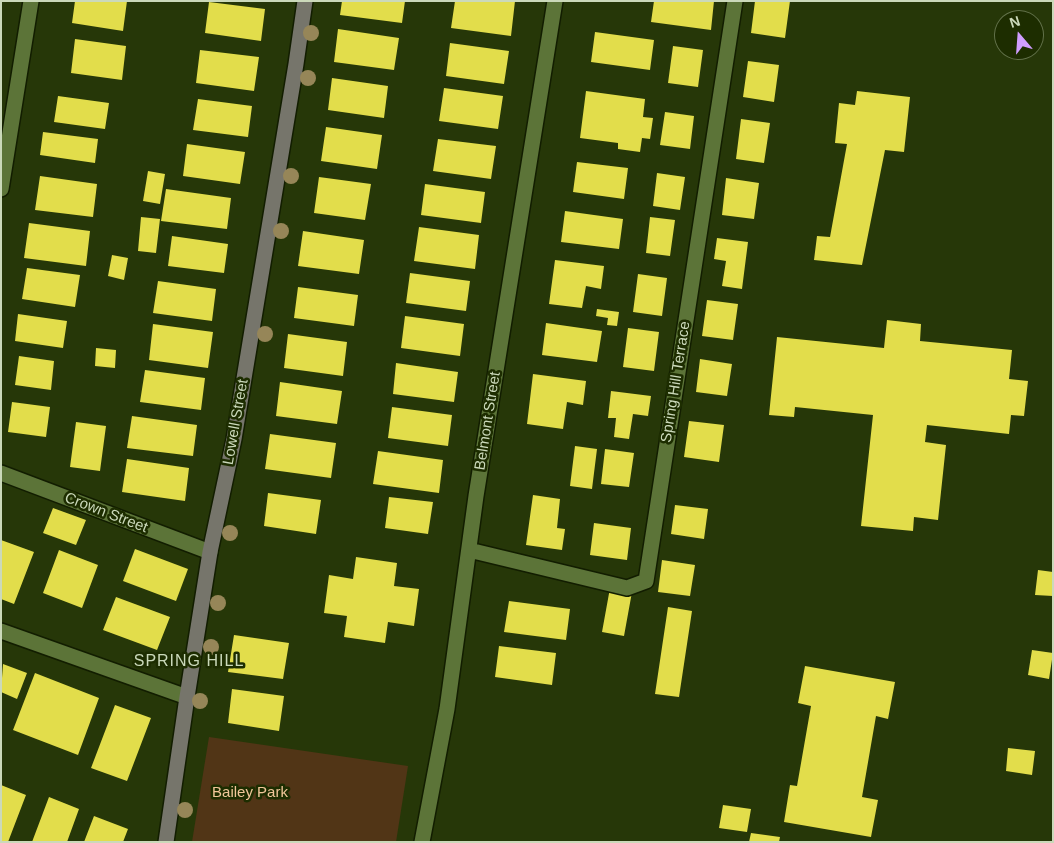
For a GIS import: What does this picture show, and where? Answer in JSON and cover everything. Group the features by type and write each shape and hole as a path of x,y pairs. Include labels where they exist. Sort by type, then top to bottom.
{"street":[{"path":"1,189 31,1"},
{"name":"Lowell Street","path":"166,842 210,552 234,438 305,1"},
{"name":"Belmont Street","path":"422,842 447,709 477,486 556,1"},
{"name":"Spring Hill Terrace","path":"469,550 628,588 646,581 735,1"},
{"name":"Crown Street","path":"1,473 210,552"},
{"path":"1,631 187,696"}],"green space":[{"name":"Bailey Park","path":"209,737 408,766 396,842 192,842"}],"building":[{"path":"75,1 127,1 123,31 72,23"},
{"path":"342,1 405,1 402,23 340,15"},
{"path":"455,1 515,1 511,36 451,28"},
{"path":"654,1 714,1 711,30 651,22"},
{"path":"755,1 790,1 785,38 751,33"},
{"path":"209,2 265,9 261,41 205,33"},
{"path":"338,29 399,38 394,70 334,62"},
{"path":"595,32 654,40 650,70 591,62"},
{"path":"75,39 126,46 122,80 71,73"},
{"path":"450,43 509,51 504,84 446,76"},
{"path":"673,46 703,50 698,87 668,83"},
{"path":"200,50 259,57 254,91 196,83"},
{"path":"748,61 779,65 774,102 743,97"},
{"path":"332,78 388,86 384,118 328,110"},
{"path":"444,88 503,96 498,129 439,121"},
{"path":"586,91 645,99 643,117 653,118 650,139 642,138 640,152 618,149 618,143 580,138"},
{"path":"857,91 910,97 904,152 885,150 862,265 814,260 817,236 830,237 847,144 835,143 839,103 855,105"},
{"path":"58,96 109,103 105,129 54,122"},
{"path":"198,99 252,106 248,137 193,130"},
{"path":"665,112 694,116 690,149 660,145"},
{"path":"741,119 770,123 764,163 736,159"},
{"path":"326,127 382,135 377,169 321,161"},
{"path":"43,132 98,139 95,163 40,155"},
{"path":"438,139 496,146 491,179 433,171"},
{"path":"187,144 245,152 240,184 183,176"},
{"path":"577,162 628,168 624,199 573,192"},
{"path":"148,171 165,174 160,204 143,201"},
{"path":"657,173 685,177 680,210 653,206"},
{"path":"40,176 97,184 93,217 35,210"},
{"path":"319,177 371,184 365,220 314,213"},
{"path":"726,178 759,183 754,219 722,215"},
{"path":"425,184 485,192 481,223 421,215"},
{"path":"166,189 231,198 227,229 161,221"},
{"path":"565,211 623,219 619,249 561,242"},
{"path":"141,217 160,219 156,253 138,251"},
{"path":"650,217 675,220 670,256 646,253"},
{"path":"29,223 90,231 86,266 24,258"},
{"path":"419,227 479,235 475,269 414,261"},
{"path":"303,231 364,240 359,274 298,266"},
{"path":"172,236 228,244 224,273 168,266"},
{"path":"717,238 748,242 742,289 722,286 726,261 714,259"},
{"path":"112,255 128,258 124,280 108,276"},
{"path":"555,260 604,266 601,289 586,286 582,308 549,304"},
{"path":"27,268 80,275 75,307 22,299"},
{"path":"410,273 470,281 466,311 406,303"},
{"path":"638,274 667,278 662,316 633,312"},
{"path":"158,281 216,289 212,321 153,313"},
{"path":"298,287 358,295 354,326 294,318"},
{"path":"707,300 738,304 733,340 702,336"},
{"path":"597,309 619,312 617,326 607,325 608,318 596,316"},
{"path":"18,314 67,321 63,348 15,341"},
{"path":"405,316 464,324 460,356 401,348"},
{"path":"887,320 921,324 920,341 1012,350 1009,379 1028,381 1024,416 1011,415 1009,434 927,425 925,442 946,445 938,520 914,517 913,531 861,526 873,415 795,407 794,417 769,415 777,337 884,348"},
{"path":"546,323 602,331 597,362 542,355"},
{"path":"153,324 213,332 208,368 149,360"},
{"path":"628,328 659,332 654,371 623,367"},
{"path":"288,334 347,342 343,376 284,368"},
{"path":"96,348 116,350 115,368 95,366"},
{"path":"19,356 54,361 51,390 15,385"},
{"path":"700,359 732,364 727,396 696,392"},
{"path":"396,363 458,372 454,402 393,394"},
{"path":"145,370 205,378 201,410 140,402"},
{"path":"533,374 586,381 583,405 567,402 563,429 527,424"},
{"path":"280,382 342,391 337,424 276,416"},
{"path":"611,391 651,396 648,416 633,414 629,439 614,437 616,418 608,418"},
{"path":"12,402 50,407 46,437 8,432"},
{"path":"392,407 452,415 448,446 388,438"},
{"path":"132,416 197,425 193,456 127,448"},
{"path":"689,421 724,425 719,462 684,457"},
{"path":"76,422 106,426 100,471 70,467"},
{"path":"270,434 336,443 331,478 265,469"},
{"path":"575,446 597,449 592,489 570,486"},
{"path":"605,449 634,453 629,487 601,484"},
{"path":"378,451 443,460 439,493 373,484"},
{"path":"127,459 189,468 185,501 122,492"},
{"path":"268,493 321,500 316,534 264,526"},
{"path":"533,495 560,499 557,528 565,529 562,550 526,545"},
{"path":"389,497 433,502 428,534 385,528"},
{"path":"675,505 708,509 704,539 671,534"},
{"path":"53,508 86,520 76,545 43,533"},
{"path":"594,523 631,528 627,560 590,555"},
{"path":"1,540 34,552 14,604 1,599"},
{"path":"135,549 188,569 176,601 123,581"},
{"path":"59,550 98,565 82,608 43,593"},
{"path":"356,557 397,563 394,586 419,589 414,626 388,622 385,643 344,637 347,616 324,613 329,575 353,579"},
{"path":"662,560 695,565 690,596 658,592"},
{"path":"1038,570 1053,572 1053,596 1035,595"},
{"path":"610,588 632,592 624,636 602,632"},
{"path":"116,597 170,617 157,650 103,630"},
{"path":"509,601 570,609 566,640 504,632"},
{"path":"668,607 692,611 679,697 655,694"},
{"path":"234,635 289,643 283,679 228,672"},
{"path":"499,646 556,653 552,685 495,677"},
{"path":"1032,650 1053,653 1049,679 1028,675"},
{"path":"3,664 27,673 17,699 1,692"},
{"path":"805,666 895,682 888,719 876,716 862,797 878,800 871,837 784,822 790,785 797,786 811,706 798,703"},
{"path":"35,673 99,698 78,755 13,730"},
{"path":"232,689 284,696 279,731 228,723"},
{"path":"115,705 151,718 127,781 91,768"},
{"path":"1008,748 1035,751 1032,775 1006,771"},
{"path":"1,785 26,795 8,842 1,842"},
{"path":"49,797 79,809 67,842 32,842"},
{"path":"723,805 751,809 747,832 719,828"},
{"path":"94,816 128,829 123,842 84,842"},
{"path":"751,833 780,837 779,842 749,842"}],"district":[{"name":"SPRING HILL","path":"189,662"}]}
